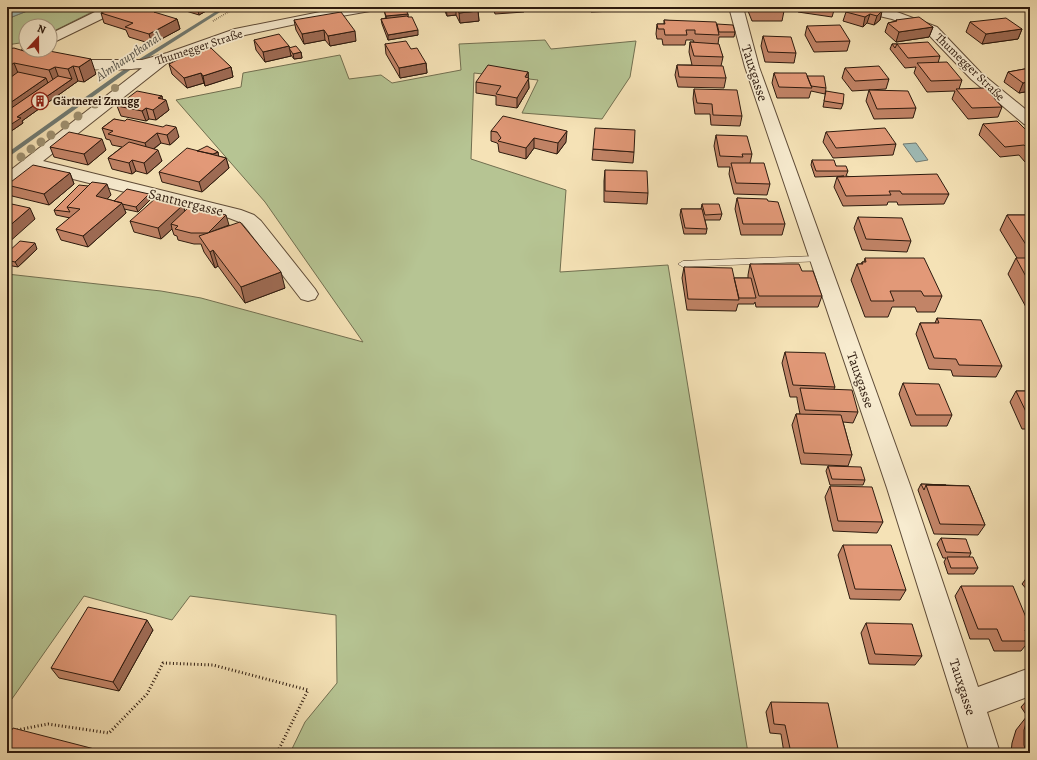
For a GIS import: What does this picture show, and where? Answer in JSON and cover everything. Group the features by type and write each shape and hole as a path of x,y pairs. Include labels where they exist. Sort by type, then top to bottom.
{"street":[{"path":"58,36 116,7"},
{"name":"Thumegger Straße","path":"50,58 74,64 133,64 162,60 222,38 279,24 370,7"},
{"name":"Tauxgasse","path":"736,7 752,66 899,488 968,705 985,753"},
{"name":"Thumegger Straße","path":"859,7 896,16 932,30 976,76 1028,117"},
{"path":"896,16 914,7"},
{"path":"7,181 162,60"},
{"name":"Santnergasse","path":"31,162 227,212 248,219 276,251 308,294"},
{"path":"968,705 1030,682"}],"lane":[{"path":"683,264 820,259"}],"path":[{"path":"14,731 48,724 109,733 147,694 164,663 213,665 308,690 277,753"}],"green space":[{"path":"37,7 102,7 58,29 58,18 18,18 18,43 7,45 7,19"},
{"path":"545,40 551,49 636,41 630,77 602,119 522,113 538,80 474,73 471,159 566,190 560,272 668,265 748,753 290,753 305,722 337,683 336,615 190,596 172,620 84,596 7,706 7,274 161,291 201,298 363,342 265,202 176,100 241,87 243,73 340,55 349,79 381,75 392,83 461,70 459,44"}],"water":[{"path":"7,7 37,7 7,19"},
{"path":"916,143 928,160 916,162 903,144"}],"building":[{"path":"113,7 140,7 177,19 149,34 125,27 133,23 101,13"},
{"path":"456,7 476,7 478,11 459,13"},
{"path":"752,7 782,7 784,11 754,11"},
{"path":"850,7 870,7 882,11 877,16 870,14 865,17 846,12"},
{"path":"405,8 408,14 386,16 384,10"},
{"path":"341,12 355,31 328,36 324,30 302,34 294,20"},
{"path":"407,16 412,17 418,30 388,35 381,19"},
{"path":"919,17 933,27 899,32 888,23 897,21 896,20"},
{"path":"1006,18 1022,29 986,34 970,22"},
{"path":"664,20 716,22 719,35 695,34 695,30 686,30 687,35 665,35 664,29 658,29 657,24 665,24"},
{"path":"717,24 733,25 735,32 719,32"},
{"path":"840,25 850,41 816,42 807,26"},
{"path":"279,34 289,46 263,52 254,40"},
{"path":"763,36 791,37 796,53 768,52"},
{"path":"406,41 411,49 417,48 426,63 399,68 385,44"},
{"path":"690,42 719,44 723,57 694,56"},
{"path":"928,42 940,56 908,58 897,44"},
{"path":"206,44 209,48 185,56 182,54"},
{"path":"296,46 301,52 293,54 289,48"},
{"path":"211,48 231,67 203,76 201,73 184,78 169,64 189,54"},
{"path":"7,49 18,49 18,58 58,58 58,53 91,59 79,67 73,66 68,69 55,67 49,70 14,63 7,67"},
{"path":"947,62 962,80 931,81 917,63"},
{"path":"488,65 528,72 525,77 529,78 517,98 496,94 501,86 476,82"},
{"path":"677,65 723,66 726,78 679,77"},
{"path":"879,66 889,79 855,81 845,68"},
{"path":"1030,68 1030,81 1023,83 1008,72"},
{"name":"Gärtnerei Zmugg","path":"18,72 46,78 7,105 7,80"},
{"path":"774,73 806,73 812,88 779,87"},
{"path":"58,76 72,79 17,117 21,118 7,127 7,111"},
{"path":"807,76 824,76 826,88 811,86"},
{"path":"985,88 1002,107 972,108 956,89"},
{"path":"694,89 737,90 742,116 713,115 712,104 697,103"},
{"path":"869,90 908,91 916,108 877,109"},
{"path":"137,91 162,96 158,98 166,100 153,110 146,108 142,111 117,106"},
{"path":"826,91 844,94 843,104 824,101"},
{"path":"503,116 567,131 558,143 534,138 526,148 498,141 501,138 497,132 491,131"},
{"path":"114,119 125,121 127,119 163,127 166,125 176,127 167,135 157,133 145,143 108,134 113,131 102,128"},
{"path":"1017,121 1030,134 1030,151 1024,145 1005,147 983,124"},
{"path":"595,128 635,130 634,152 593,149"},
{"path":"885,128 896,144 836,148 826,132"},
{"path":"69,132 102,139 84,154 50,147"},
{"path":"716,135 747,136 752,154 742,154 743,157 720,156"},
{"path":"129,142 158,150 144,163 132,160 129,163 108,158"},
{"path":"207,146 218,152 213,154 197,151"},
{"path":"187,148 226,158 199,182 159,172"},
{"path":"812,160 834,160 836,166 846,166 848,171 816,171"},
{"path":"731,163 764,163 770,184 736,183"},
{"path":"33,165 70,173 44,194 7,185"},
{"path":"605,170 647,171 648,193 605,191"},
{"path":"937,174 949,194 902,194 900,191 889,191 891,195 846,196 837,177"},
{"path":"92,182 107,184 96,196 122,203 83,236 56,229 80,209 67,207"},
{"path":"79,185 88,186 67,207 70,212 54,210"},
{"path":"127,189 149,194 136,207 114,201"},
{"path":"156,198 183,205 158,228 130,221"},
{"path":"737,198 767,199 768,201 778,202 785,224 743,224"},
{"path":"7,203 30,208 7,228"},
{"path":"702,204 719,204 722,214 705,215"},
{"path":"188,208 195,210 198,208 226,215 208,233 191,233 175,229 178,226 171,224"},
{"path":"681,209 702,209 707,229 685,228"},
{"path":"1007,215 1030,215 1030,251"},
{"path":"858,217 902,218 911,241 866,239"},
{"path":"240,222 281,272 241,287 213,250 210,252 199,236"},
{"path":"20,241 35,243 15,262 7,260 7,253"},
{"path":"865,258 924,258 942,296 924,296 921,291 890,291 894,301 871,301 857,264 863,264 862,262 866,262"},
{"path":"1016,258 1030,258 1030,284"},
{"path":"750,264 799,264 802,271 813,271 822,296 759,296"},
{"path":"684,267 732,268 739,300 688,299"},
{"path":"734,278 751,278 756,298 739,298"},
{"path":"937,318 981,320 1002,366 959,365 956,359 934,358 920,323 939,323"},
{"path":"785,352 825,353 835,387 793,385"},
{"path":"903,383 939,384 952,415 916,415"},
{"path":"800,388 852,390 858,412 805,410"},
{"path":"1016,391 1030,391 1030,418 1029,418"},
{"path":"796,414 841,415 852,455 804,453"},
{"path":"828,466 861,467 865,480 832,479"},
{"path":"921,484 946,485 926,485 924,490"},
{"path":"926,485 969,486 985,525 940,524"},
{"path":"830,486 872,487 883,522 838,521"},
{"path":"941,538 966,539 971,553 946,552"},
{"path":"843,545 891,545 906,590 855,589"},
{"path":"947,557 973,557 978,568 951,568"},
{"path":"961,586 1013,586 1030,627 1030,630 1025,630 1029,641 1002,641 997,629 978,629"},
{"path":"88,607 147,620 113,682 51,668"},
{"path":"866,623 912,624 922,656 875,654"},
{"path":"771,702 828,703 839,753 791,753 785,725 774,724"},
{"path":"1030,714 1030,753 1026,753 1024,745 1024,730"},
{"path":"13,728 110,753 7,753 7,738"}],"waterway":[{"name":"Almhauptkanal","path":"7,156 138,62 226,7"}],"place":[{"name":"Gärtnerei Zmugg","path":"40,101"}]}
